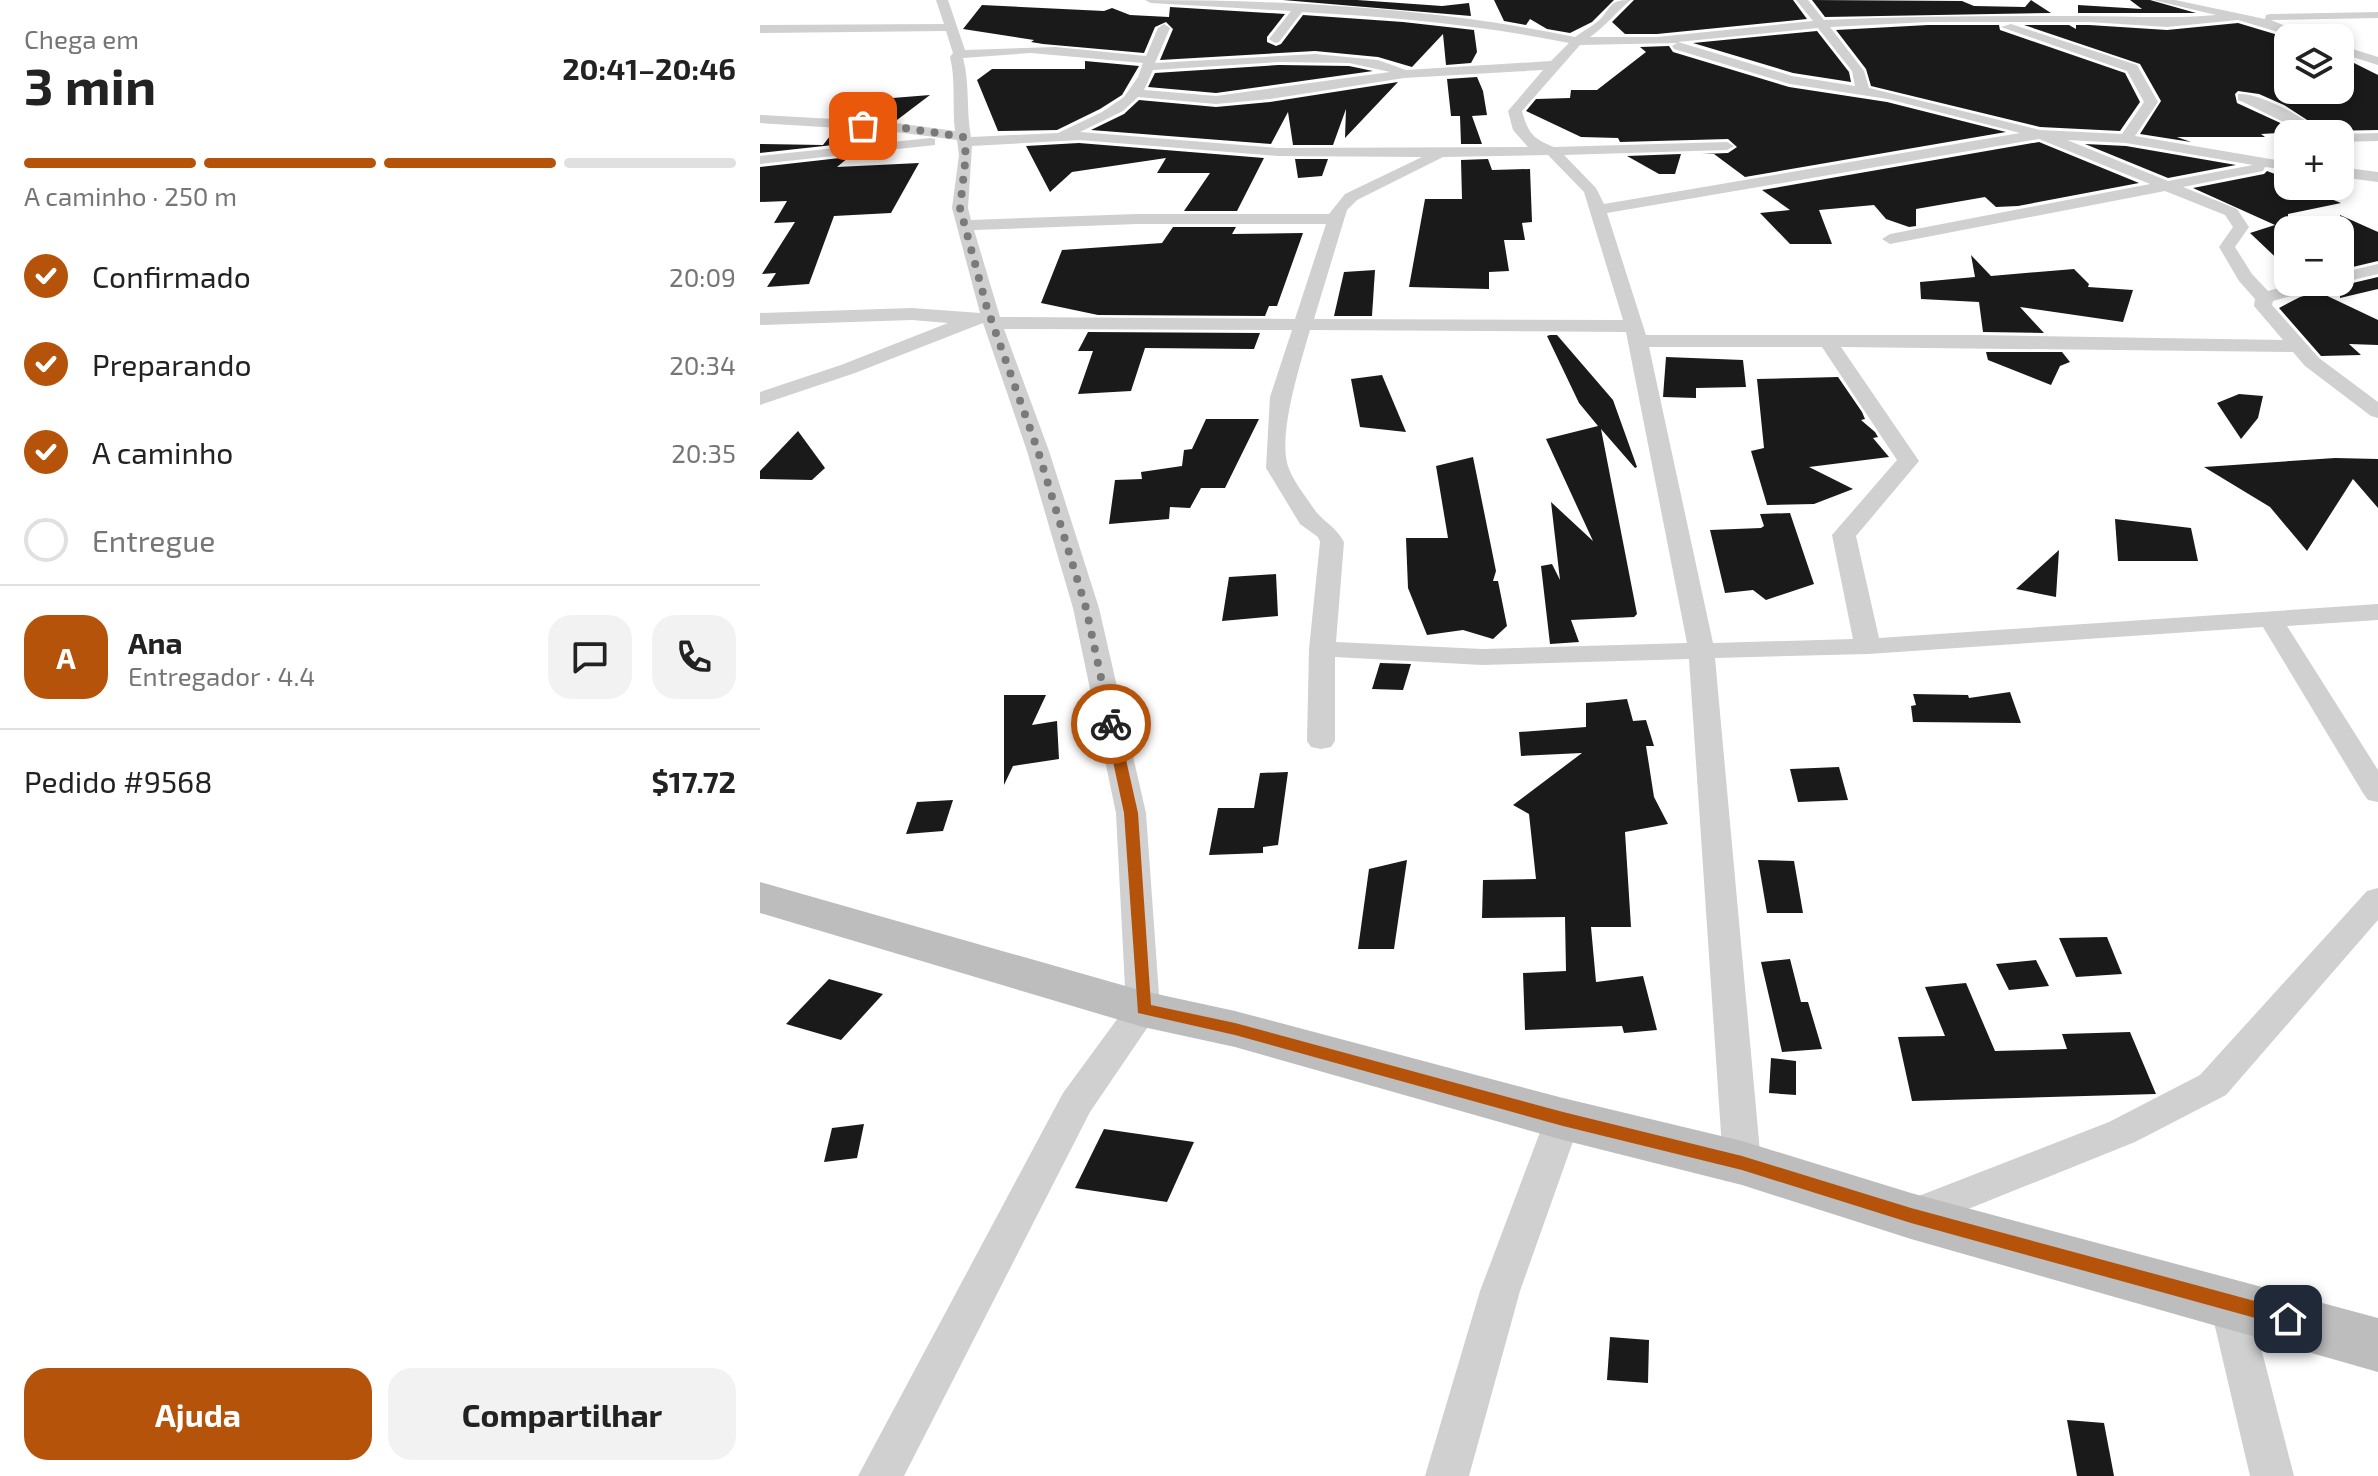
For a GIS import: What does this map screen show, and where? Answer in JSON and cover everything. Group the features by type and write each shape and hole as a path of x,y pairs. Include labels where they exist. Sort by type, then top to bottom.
{"main road":[{"path":"760,897 1143,1009 1235,1029 1563,1119 1742,1163 1911,1216 2229,1301 2378,1345"}],"street":[{"path":"942,0 960,54"},
{"path":"1151,0 1395,14 1492,25 1577,41 1657,41 1736,61 1790,80 1901,97 2040,134 2231,212 2241,227 2227,247 2245,277 2264,298 2263,306 2295,346 2378,412"},
{"path":"1625,0 1613,7 1608,19 1577,41 1515,111 1520,130 1529,142 1552,151 1591,191 1636,333 1701,648 1742,1163"},
{"path":"1802,0 1858,71 1863,91"},
{"path":"2159,0 2262,20 2378,15"},
{"path":"2257,2 2262,20"},
{"path":"1275,39 1299,9"},
{"path":"1471,12 1492,25"},
{"path":"1138,93 1228,99 1404,74 1558,62 1610,47 1821,24 1928,19 2089,19 2167,23 2236,17"},
{"path":"2262,20 2274,25"},
{"path":"1989,21 2132,68 2151,102 2126,139"},
{"path":"760,29 951,27"},
{"path":"1058,137 1117,109 1138,93 1164,28"},
{"path":"880,1476 1076,1103 1143,1009 1131,813 1086,608 985,319 960,208 964,140 960,71 956,57 994,49 1033,49 1107,53 1149,63 1366,60 1388,65 1404,74"},
{"path":"2354,53 2378,61"},
{"path":"2243,97 2294,120"},
{"path":"760,119 898,127 964,140"},
{"path":"1598,210 2040,134 2126,139 2274,164"},
{"path":"760,160 964,140 1058,137 1278,152 1552,151 1727,146"},
{"path":"2354,138 2378,137"},
{"path":"1321,741 1322,649 1332,542 1328,533 1308,519 1277,468 1280,397 1334,219 1351,197 1444,152"},
{"path":"1890,239 2274,166"},
{"path":"2354,172 2378,177"},
{"path":"965,225 1137,219 1334,219"},
{"path":"2354,275 2378,269"},
{"path":"2264,298 2274,295"},
{"path":"760,319 912,314 985,319 1303,324 1827,340 2295,346"},
{"path":"760,399 985,319"},
{"path":"1827,340 1908,461 1844,535 1868,646"},
{"path":"1322,649 1482,657 1701,648 1868,646 2378,612"},
{"path":"2270,618 2378,793"},
{"path":"1911,1216 2122,1132 2213,1085 2378,899"},
{"path":"1447,1476 1500,1291 1563,1119"},
{"path":"2229,1301 2272,1476"}],"building":[{"path":"1283,0 1357,0 1442,6 1469,3 1471,16"},
{"path":"1494,0 1614,0 1592,22 1570,33 1547,29 1530,19 1526,25 1504,21"},
{"path":"1634,0 1793,0 1807,19 1657,34 1625,34 1612,22"},
{"path":"1812,0 1962,1 1974,6 2025,7 2031,0 2051,13 1825,17"},
{"path":"2130,0 2150,0 2196,13 2078,13 2078,5 2142,9"},
{"path":"982,5 1104,11 1112,8 1130,15 1169,17 1170,7 1285,14 1267,37 1267,42 1276,46 1281,44 1303,15 1403,22 1474,30 1477,52 1471,63 1446,65 1443,34 1412,67 1378,57 1315,51 1160,60 1173,29 1166,22 1155,27 1144,53 1043,44 963,29"},
{"path":"2238,23 2274,34 2274,101 2259,94 2238,91 2235,94 2237,103 2274,120 2274,133 2261,134 2265,137 2177,137 2191,142 2140,134 2161,101 2140,64 2024,25 2167,30"},
{"path":"1999,25 2000,30 2125,73 2140,102 2120,131 2040,127 1871,86 1866,69 1836,30"},
{"path":"1817,31 1849,72 1851,82 1793,73 1693,43"},
{"path":"1669,46 1673,52 1789,87 1887,102 2006,132 1745,177 1714,154 1702,154 1728,153 1737,147 1728,139 1620,142 1618,138 1581,137 1526,111 1536,99 1570,98 1571,90 1597,90 1646,52 1640,47"},
{"path":"1085,61 1139,66 1122,95 1057,130 998,131 977,80 992,69 1085,69"},
{"path":"2354,63 2378,75 2378,130 2354,130 2354,120 2307,120 2282,104 2354,104"},
{"path":"1279,65 1349,66 1373,71 1216,93 1148,87 1155,73"},
{"path":"1477,77 1487,115 1472,116 1482,144 1461,144 1460,116 1451,116 1447,79"},
{"path":"1398,82 1345,138 1346,109 1333,145 1293,145 1288,112 1271,144 1091,130 1124,114 1139,100 1216,107"},
{"path":"930,95 897,120 844,117 855,101"},
{"path":"834,131 880,134 870,141 760,153 760,144 823,145"},
{"path":"2039,142 2139,183 2018,206 1996,207 1985,197 1916,209 1916,226 1909,227 1886,219 1874,205 1819,210 1832,244 1790,244 1760,213 1790,210 1762,190"},
{"path":"1079,143 1264,158 1237,211 1184,211 1210,173 1157,173 1166,158 1072,172 1050,192 1026,146"},
{"path":"2085,144 2126,146 2236,165 2168,178"},
{"path":"1681,154 1675,174 1659,174 1627,156"},
{"path":"849,157 837,167 919,163 891,213 834,216 809,284 767,287 776,273 762,274 795,222 774,223 787,201 760,202 760,167"},
{"path":"1295,159 1328,159 1322,176 1298,178"},
{"path":"1488,159 1492,170 1530,169 1532,222 1522,223 1525,240 1504,240 1509,271 1489,272 1489,289 1409,287 1425,199 1462,199 1461,160"},
{"path":"2267,171 2274,174 2274,200 2334,200 2341,203 2288,216 2274,216 2274,225 2193,188"},
{"path":"2354,221 2378,232 2378,261 2354,267"},
{"path":"2274,225 2274,256 2250,233"},
{"path":"1173,227 1236,227 1232,234 1303,233 1277,306 1269,306 1265,316 1098,315 1041,303 1062,250 1162,243"},
{"path":"1971,255 1991,276 2074,269 2089,284 2088,287 2133,290 2123,322 2020,307 2044,333 1983,332 1979,302 1921,299 1920,282 1975,277"},
{"path":"1375,270 1372,316 1334,316 1344,272"},
{"path":"2378,277 2378,289 2354,295 2354,283"},
{"path":"2327,296 2378,320 2378,345 2349,344 2361,355 2321,356 2279,308 2300,297"},
{"path":"1088,332 1260,333 1254,349 1145,348 1131,391 1078,394 1093,351 1078,351"},
{"path":"1557,335 1613,400 1637,467 1601,429 1637,614 1634,617 1571,620 1579,642 1550,644 1541,566 1552,564 1560,580 1551,502 1593,541 1546,439 1598,426 1579,403 1547,336"},
{"path":"1986,352 2062,352 2070,362 2060,366 2051,385 1988,360"},
{"path":"1666,357 1743,360 1746,387 1696,388 1696,398 1663,397"},
{"path":"1382,375 1406,432 1360,427 1351,379"},
{"path":"1838,377 1862,412 1865,419 1861,420 1875,432 1878,437 1873,438 1889,457 1809,467 1853,489 1814,504 1767,505 1751,451 1764,448 1757,379"},
{"path":"2239,394 2263,396 2258,418 2241,439 2217,403"},
{"path":"1206,419 1259,419 1225,488 1201,488 1190,508 1170,507 1169,519 1109,524 1115,480 1142,479 1141,472 1182,466 1184,450 1192,449"},
{"path":"798,431 825,468 812,480 760,479 760,471"},
{"path":"1473,457 1496,571 1493,581 1498,581 1507,626 1493,639 1463,630 1427,635 1408,588 1406,538 1448,538 1436,466"},
{"path":"2335,458 2378,459 2378,508 2353,479 2307,551 2270,507 2204,467"},
{"path":"1790,513 1814,584 1766,600 1753,590 1725,593 1710,530 1761,528 1764,526 1760,514"},
{"path":"2115,519 2191,528 2198,561 2118,561"},
{"path":"2059,550 2056,597 2016,589"},
{"path":"1276,574 1278,616 1222,621 1229,577"},
{"path":"1380,663 1411,664 1403,690 1372,689"},
{"path":"2010,692 2021,723 1913,722 1911,706 1916,705 1913,694 1968,695 1969,698"},
{"path":"1004,695 1046,695 1032,725 1057,721 1059,759 1013,766 1004,785"},
{"path":"1627,699 1633,721 1646,720 1654,746 1646,746 1654,797 1668,824 1625,832 1631,927 1591,927 1596,982 1643,976 1657,1030 1624,1033 1622,1026 1525,1030 1523,973 1566,971 1565,917 1482,918 1483,880 1536,879 1529,814 1513,805 1582,753 1521,756 1519,732 1586,727 1586,703"},
{"path":"1839,767 1848,800 1798,802 1790,769"},
{"path":"1288,772 1278,845 1263,847 1263,853 1209,855 1218,808 1254,808 1260,773"},
{"path":"953,800 943,831 906,834 917,802"},
{"path":"1407,860 1394,949 1358,949 1369,869"},
{"path":"1758,860 1794,861 1803,913 1767,913"},
{"path":"2107,937 2122,974 2076,977 2059,938"},
{"path":"1790,959 1801,1002 1808,1002 1822,1049 1782,1052 1761,962"},
{"path":"2036,960 2049,986 2009,990 1996,964"},
{"path":"829,979 883,994 841,1040 786,1024"},
{"path":"1966,983 1995,1051 2067,1049 2062,1034 2130,1032 2156,1094 1912,1101 1898,1037 1945,1036 1925,987"},
{"path":"1771,1058 1796,1061 1796,1095 1769,1093"},
{"path":"864,1124 857,1158 824,1162 832,1128"},
{"path":"1104,1129 1194,1142 1167,1202 1075,1188"},
{"path":"1610,1337 1649,1340 1648,1383 1607,1380"},
{"path":"2067,1420 2104,1423 2114,1476 2077,1476"}],"way so far":[{"path":"863,126 939,131 963,137 966,155 960,208 987,308 1038,451 1086,608 1111,724"}],"route":[{"path":"1111,724 1131,813 1143,1009 1235,1029 1563,1119 1742,1163 1911,1216 2288,1319"}]}
